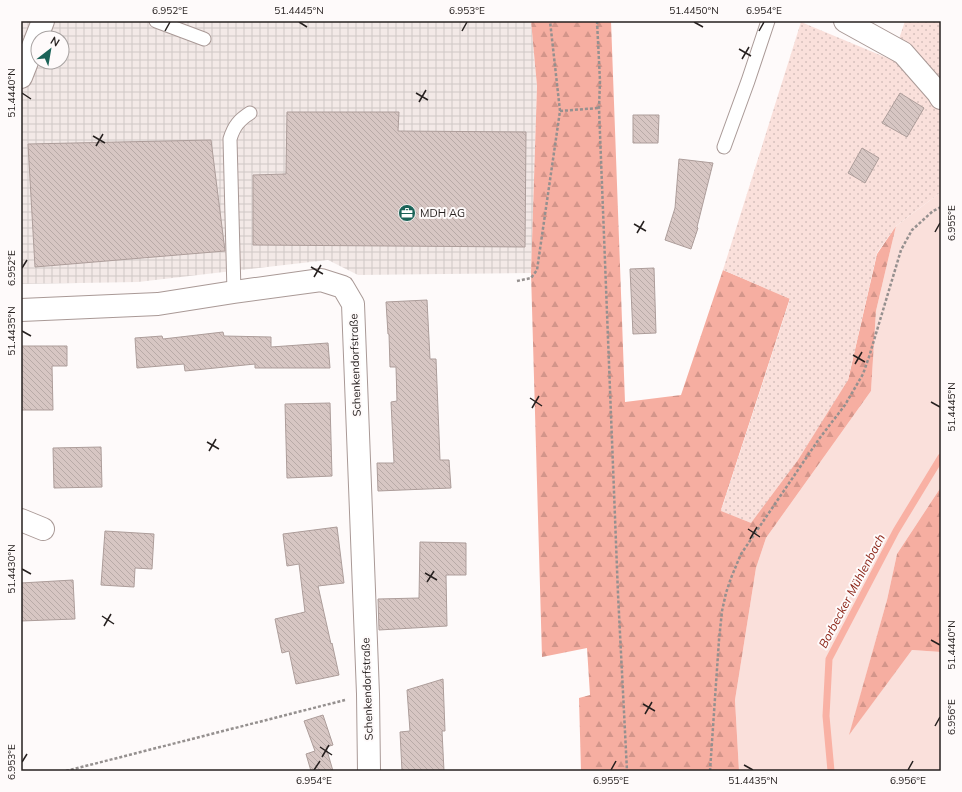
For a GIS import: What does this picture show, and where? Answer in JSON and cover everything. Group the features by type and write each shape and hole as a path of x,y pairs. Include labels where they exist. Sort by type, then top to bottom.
{"street":[{"path":"21,77 43,21"},
{"path":"845,21 903,53 941,98"},
{"name":"Schenkendorfstraße","path":"21,310 158,304 321,280 343,287 353,304 368,694 369,771"},
{"path":"21,520 43,530"}],"lane":[{"path":"156,21 204,39"},
{"path":"724,147 768,21"},
{"path":"234,292 230,139 233,130 241,119 250,113"}],"path":[{"path":"517,281 531,278 537,270 560,111 550,21"},
{"path":"597,21 618,594 627,771"},
{"path":"560,111 599,108"},
{"path":"710,771 722,611 731,578 741,554 844,405 863,374 901,250 912,230 933,211 941,207"},
{"path":"66,771 368,694"}],"shaded area":[{"path":"21,21 531,21 537,86 531,273 358,275 328,260 138,282 21,284"},
{"path":"905,21 941,21 941,192 896,226 877,253 848,380 798,460 751,523 721,511 790,299 723,270 801,22 892,60"},
{"path":"941,192 941,487 897,554 887,600 850,733 912,650 941,652 941,771 739,771 735,700 756,568 766,538 871,391 876,311 896,226"}],"green space":[{"path":"531,21 611,21 625,402 681,395 723,270 790,298 721,510 848,380 877,254 896,226 876,311 871,391 766,538 756,568 735,700 739,771 581,771 579,698 590,695 587,648 542,657 531,273 537,86"},
{"path":"941,487 941,652 912,650 849,735 887,600 897,554"}],"building":[{"path":"900,93 924,108 907,137 882,123"},
{"path":"287,112 399,112 398,131 526,132 525,247 253,245 253,175 286,174"},
{"path":"633,115 659,115 658,143 633,143"},
{"path":"211,140 225,251 35,267 28,144"},
{"path":"862,148 879,158 865,183 848,173"},
{"path":"679,159 713,163 698,228 691,249 665,240 675,208"},
{"path":"654,268 656,333 633,334 630,269"},
{"path":"427,300 430,359 436,359 440,460 449,460 451,488 378,491 377,463 394,463 391,402 397,401 396,367 390,367 386,302"},
{"path":"223,332 224,336 271,337 271,347 328,343 330,368 255,368 255,364 185,371 184,364 137,368 135,338 162,336 163,339"},
{"path":"21,346 67,346 67,366 52,366 53,410 21,410"},
{"path":"330,403 332,476 287,478 285,404"},
{"path":"101,447 102,487 54,488 53,448"},
{"path":"337,527 344,583 318,586 339,675 296,684 289,651 282,653 275,619 305,612 299,564 287,566 283,534"},
{"path":"105,531 154,534 152,569 135,568 134,587 101,585"},
{"path":"420,542 466,543 466,575 446,575 447,626 379,630 378,599 419,598"},
{"path":"73,580 75,619 21,621 21,583"},
{"path":"443,679 445,731 442,731 444,771 402,771 400,732 410,731 407,690"},
{"path":"323,715 333,745 326,747 333,771 311,771 306,754 315,751 304,721"}],"waterway":[{"name":"Borbecker Mühlenbach","path":"831,771 826,716 829,659 896,531 941,457"}],"place":[{"name":"MDH AG","path":"407,213"}]}
